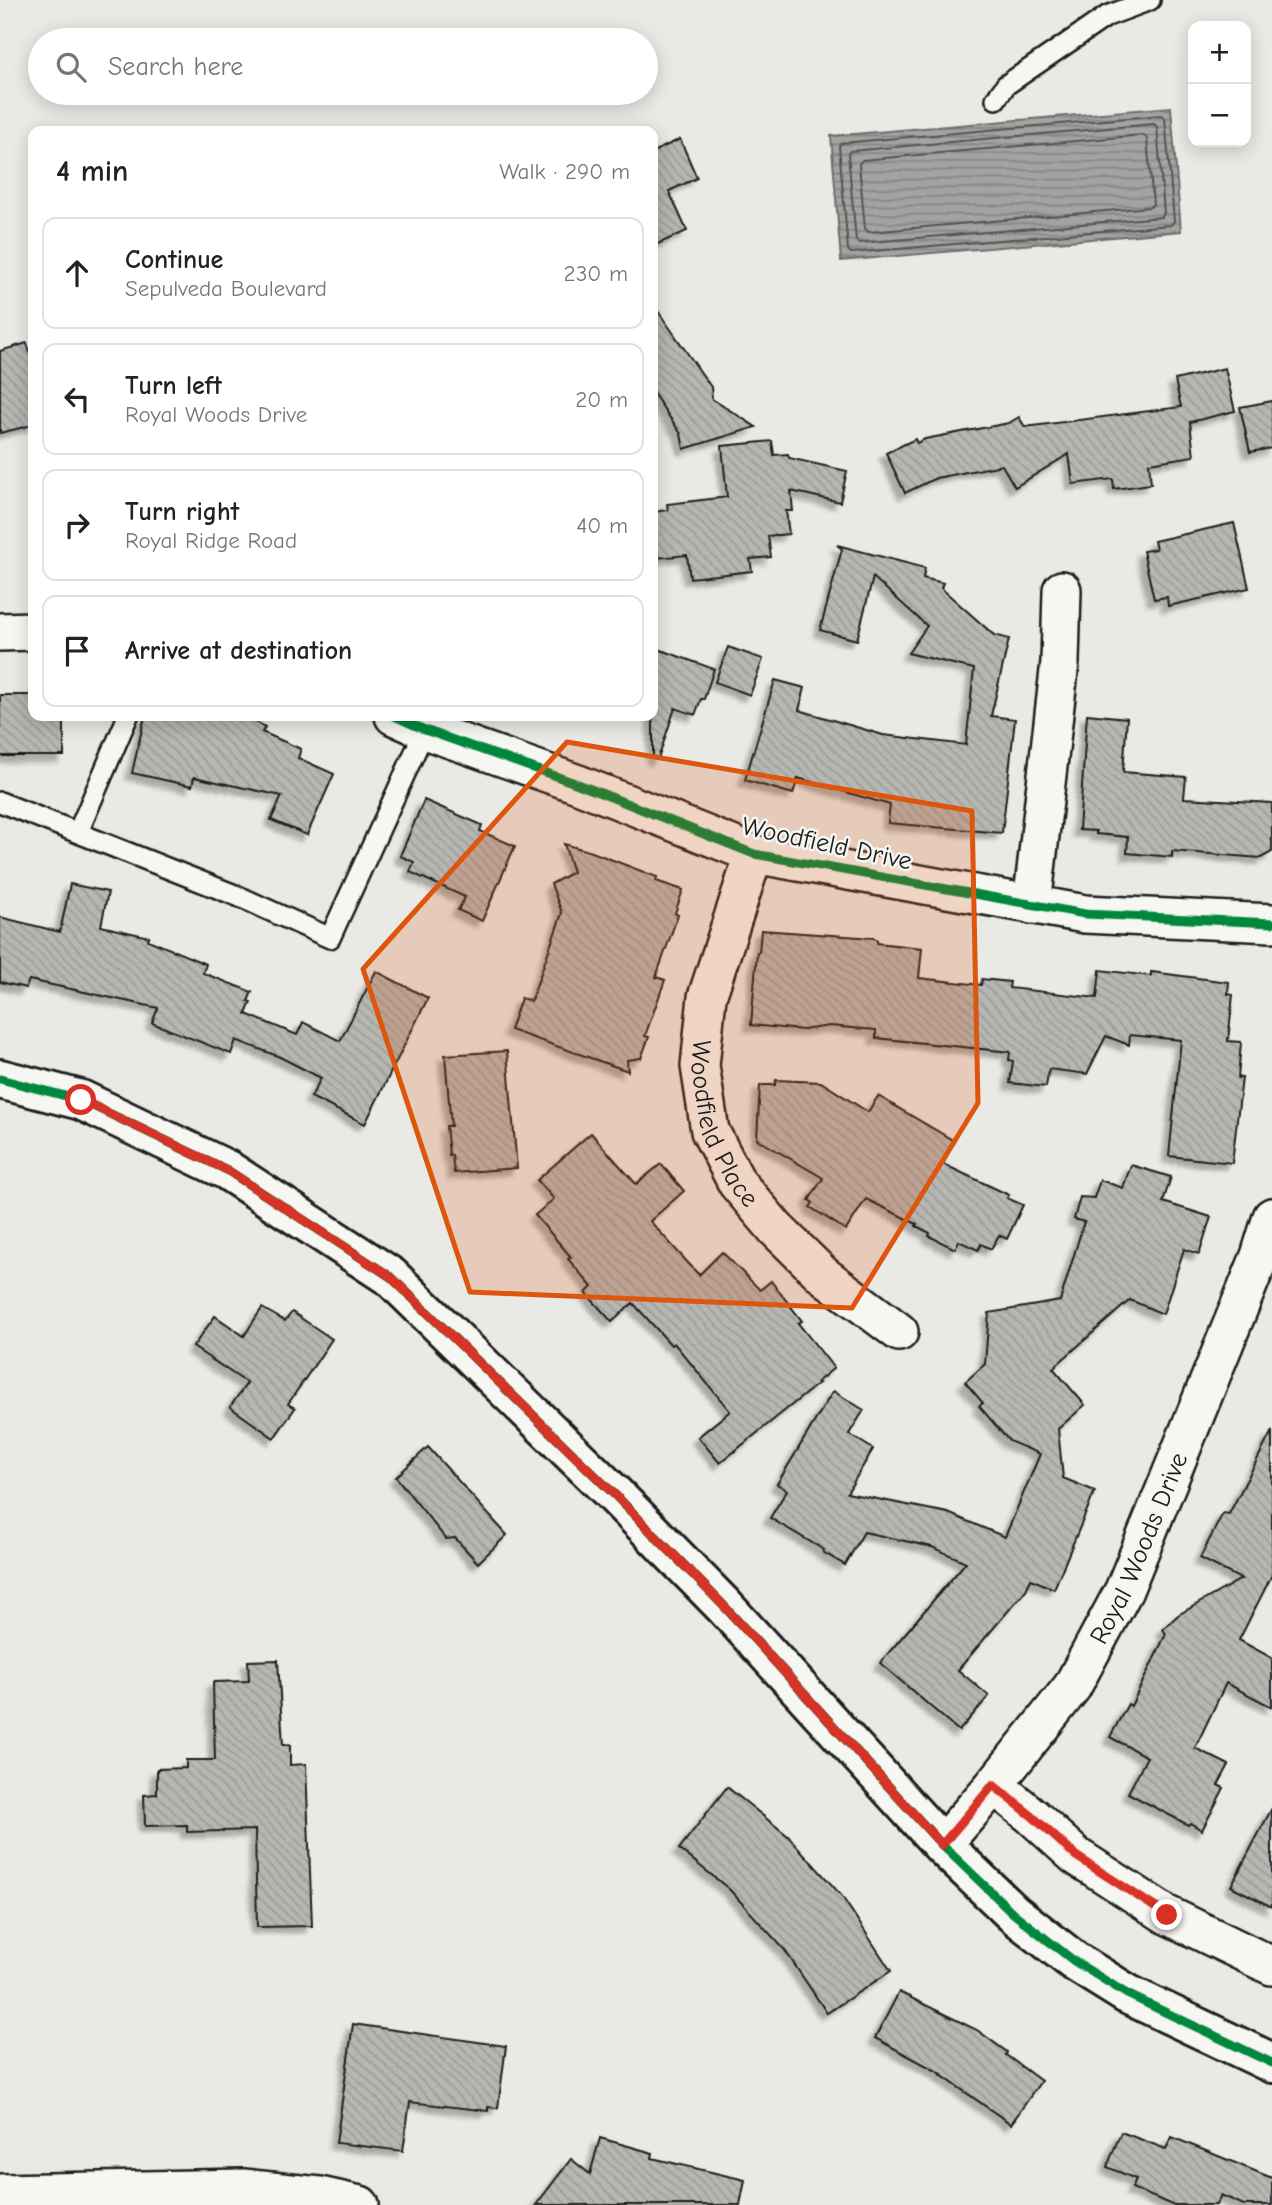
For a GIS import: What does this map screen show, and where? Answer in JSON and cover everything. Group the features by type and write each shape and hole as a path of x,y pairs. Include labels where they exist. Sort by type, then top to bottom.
{"main road":[{"path":"0,1079 81,1100 227,1170 391,1277 617,1497 724,1606 942,1845 1013,1913 1074,1961 1127,1994 1272,2063"}],"street":[{"path":"1032,905 1060,662 1062,590"},
{"path":"0,632 28,631"},
{"name":"Woodfield Drive","path":"410,723 579,784 754,854 1085,914 1272,923"},
{"name":"Woodfield Place","path":"754,854 707,997 699,1066 710,1131 737,1183 776,1229 823,1275 898,1332"},
{"name":"Royal Woods Drive","path":"942,1845 1072,1687 1124,1590 1260,1256 1272,1217"},
{"path":"993,1785 1076,1856 1167,1915 1272,1966"},
{"path":"0,2193 243,2188 320,2196 360,2205"}],"lane":[{"path":"996,99 1006,85 1107,16 1150,0"},
{"path":"78,832 126,721"},
{"path":"0,802 240,897 330,938 410,723"}],"highlighted area":[{"path":"567,742 972,811 978,1103 852,1308 470,1292 363,969"}],"water":[{"path":"1171,107 1181,231 841,261 831,136"}],"building":[{"path":"680,139 697,178 669,191 687,231 658,244 658,150"},
{"path":"658,311 711,387 712,399 756,427 684,449 681,434 658,400"},
{"path":"27,343 28,346 28,426 0,433 0,351"},
{"path":"1225,368 1235,411 1190,422 1194,456 1149,463 1151,484 1114,489 1113,479 1073,484 1069,454 1015,487 1002,465 936,478 905,493 886,453 915,439 917,443 925,439 1009,423 1019,417 1025,427 1181,407 1175,380"},
{"path":"1272,401 1272,448 1250,452 1240,407"},
{"path":"772,441 774,455 788,454 789,458 847,471 840,502 791,491 793,511 786,511 789,534 768,536 771,557 750,559 752,571 690,578 687,555 658,558 658,511 668,510 667,504 727,497 722,446"},
{"path":"1234,523 1249,588 1168,606 1167,597 1154,599 1143,551 1156,549 1154,541"},
{"path":"837,545 925,568 923,578 943,583 941,588 994,635 1009,639 991,716 1015,719 1002,833 888,823 890,805 798,778 793,794 745,780 775,680 805,688 799,710 883,735 966,745 974,669 908,653 927,626 873,577 857,640 820,630 842,549"},
{"path":"728,647 763,659 750,695 715,682"},
{"path":"658,649 714,669 704,699 701,699 695,715 675,708 658,759 653,758 653,721 658,721"},
{"path":"0,695 28,695 28,721 64,721 64,756 0,756"},
{"path":"1087,714 1127,718 1123,772 1186,777 1184,798 1272,803 1272,852 1261,858 1172,851 1172,857 1127,853 1128,837 1079,830"},
{"path":"144,721 254,721 265,727 262,732 301,749 298,758 334,774 307,835 271,820 282,796 194,777 192,786 132,773"},
{"path":"424,800 482,825 480,831 515,846 482,921 458,910 465,897 410,872 414,862 400,856"},
{"path":"564,844 657,877 656,881 683,890 675,913 678,915 656,977 665,980 645,1036 649,1037 641,1058 627,1060 628,1071 510,1030 521,998 531,1001 562,913 551,884 573,872"},
{"path":"70,884 108,892 101,926 149,937 148,940 206,964 203,973 252,992 246,1014 297,1035 303,1022 340,1041 376,971 428,998 365,1124 311,1097 321,1078 280,1057 236,1040 231,1054 152,1023 158,1008 29,980 26,988 0,982 0,917 60,932"},
{"path":"761,930 874,938 877,943 922,948 919,978 981,985 982,979 1010,982 1009,988 1097,998 1100,970 1151,976 1151,972 1229,982 1228,994 1233,995 1228,1041 1241,1042 1238,1078 1242,1078 1232,1163 1169,1156 1181,1040 1130,1035 1129,1045 1106,1036 1087,1074 1049,1069 1046,1087 1010,1083 1013,1061 1009,1060 1010,1052 876,1038 876,1030 829,1026 803,1030 751,1025"},
{"path":"507,1051 517,1168 454,1173 446,1126 451,1126 445,1055"},
{"path":"776,1080 821,1082 868,1112 878,1096 954,1141 943,1164 1009,1195 1007,1198 1023,1205 1007,1239 999,1235 991,1249 981,1244 978,1250 959,1241 955,1249 929,1236 930,1233 916,1226 917,1224 866,1199 846,1230 810,1207 813,1203 809,1200 823,1178 757,1139 760,1085 775,1085"},
{"path":"591,1133 636,1184 661,1164 684,1191 650,1221 699,1275 722,1252 760,1290 771,1281 802,1321 798,1323 834,1368 720,1463 698,1437 730,1411 674,1343 671,1345 633,1303 612,1322 586,1293 592,1287 568,1259 571,1257 535,1215 554,1199 537,1180"},
{"path":"1131,1165 1171,1177 1163,1202 1211,1217 1199,1254 1184,1249 1163,1314 1130,1300 1053,1368 1085,1405 1058,1429 1063,1478 1095,1491 1054,1589 1031,1579 1026,1590 958,1670 989,1696 959,1731 880,1663 966,1562 932,1547 864,1532 845,1565 770,1518 787,1490 777,1484 833,1391 864,1410 849,1434 873,1449 847,1493 948,1513 1005,1537 1040,1454 1009,1441 979,1406 983,1403 965,1382 985,1364 989,1313 1060,1301 1084,1222 1074,1219 1080,1197 1094,1198 1100,1180 1123,1188"},
{"path":"262,1308 285,1321 292,1312 332,1339 288,1404 295,1408 274,1438 230,1407 247,1383 193,1347 215,1316 244,1336"},
{"path":"1272,1431 1272,1575 1239,1640 1272,1658 1272,1707 1226,1683 1195,1748 1229,1765 1218,1785 1224,1788 1202,1830 1128,1793 1147,1757 1110,1737 1128,1704 1131,1706 1166,1634 1163,1629 1178,1615 1241,1579 1200,1558 1223,1513 1229,1514"},
{"path":"428,1447 507,1535 478,1563 455,1538 446,1539 396,1477"},
{"path":"278,1660 283,1745 290,1745 290,1765 306,1764 312,1926 257,1927 255,1830 187,1832 187,1825 145,1826 144,1795 157,1794 157,1769 186,1768 186,1760 215,1760 213,1682 249,1681 248,1661"},
{"path":"727,1787 788,1836 841,1895 891,1971 827,2013 784,1949 729,1889 679,1849"},
{"path":"1272,1808 1272,1907 1231,1886"},
{"path":"899,1992 977,2030 1041,2081 1011,2124 942,2074 875,2038"},
{"path":"353,2024 506,2046 498,2108 488,2107 488,2111 410,2102 403,2151 336,2143"},
{"path":"1121,2132 1166,2149 1172,2137 1272,2178 1272,2205 1244,2205 1221,2195 1216,2205 1172,2205 1132,2188 1136,2179 1107,2167"},
{"path":"600,2138 653,2153 652,2158 745,2180 740,2205 536,2205 571,2159 590,2174"}],"cycle path":[{"path":"405,721 578,784 754,854 1085,914 1272,923"},
{"path":"0,1079 81,1100 227,1170 391,1277 617,1497 724,1606 942,1845 1013,1913 1074,1961 1127,1994 1272,2063"}],"route":[{"path":"81,1100 227,1170 391,1277 617,1497 724,1606 942,1845 993,1785 1076,1856 1167,1915"}]}
